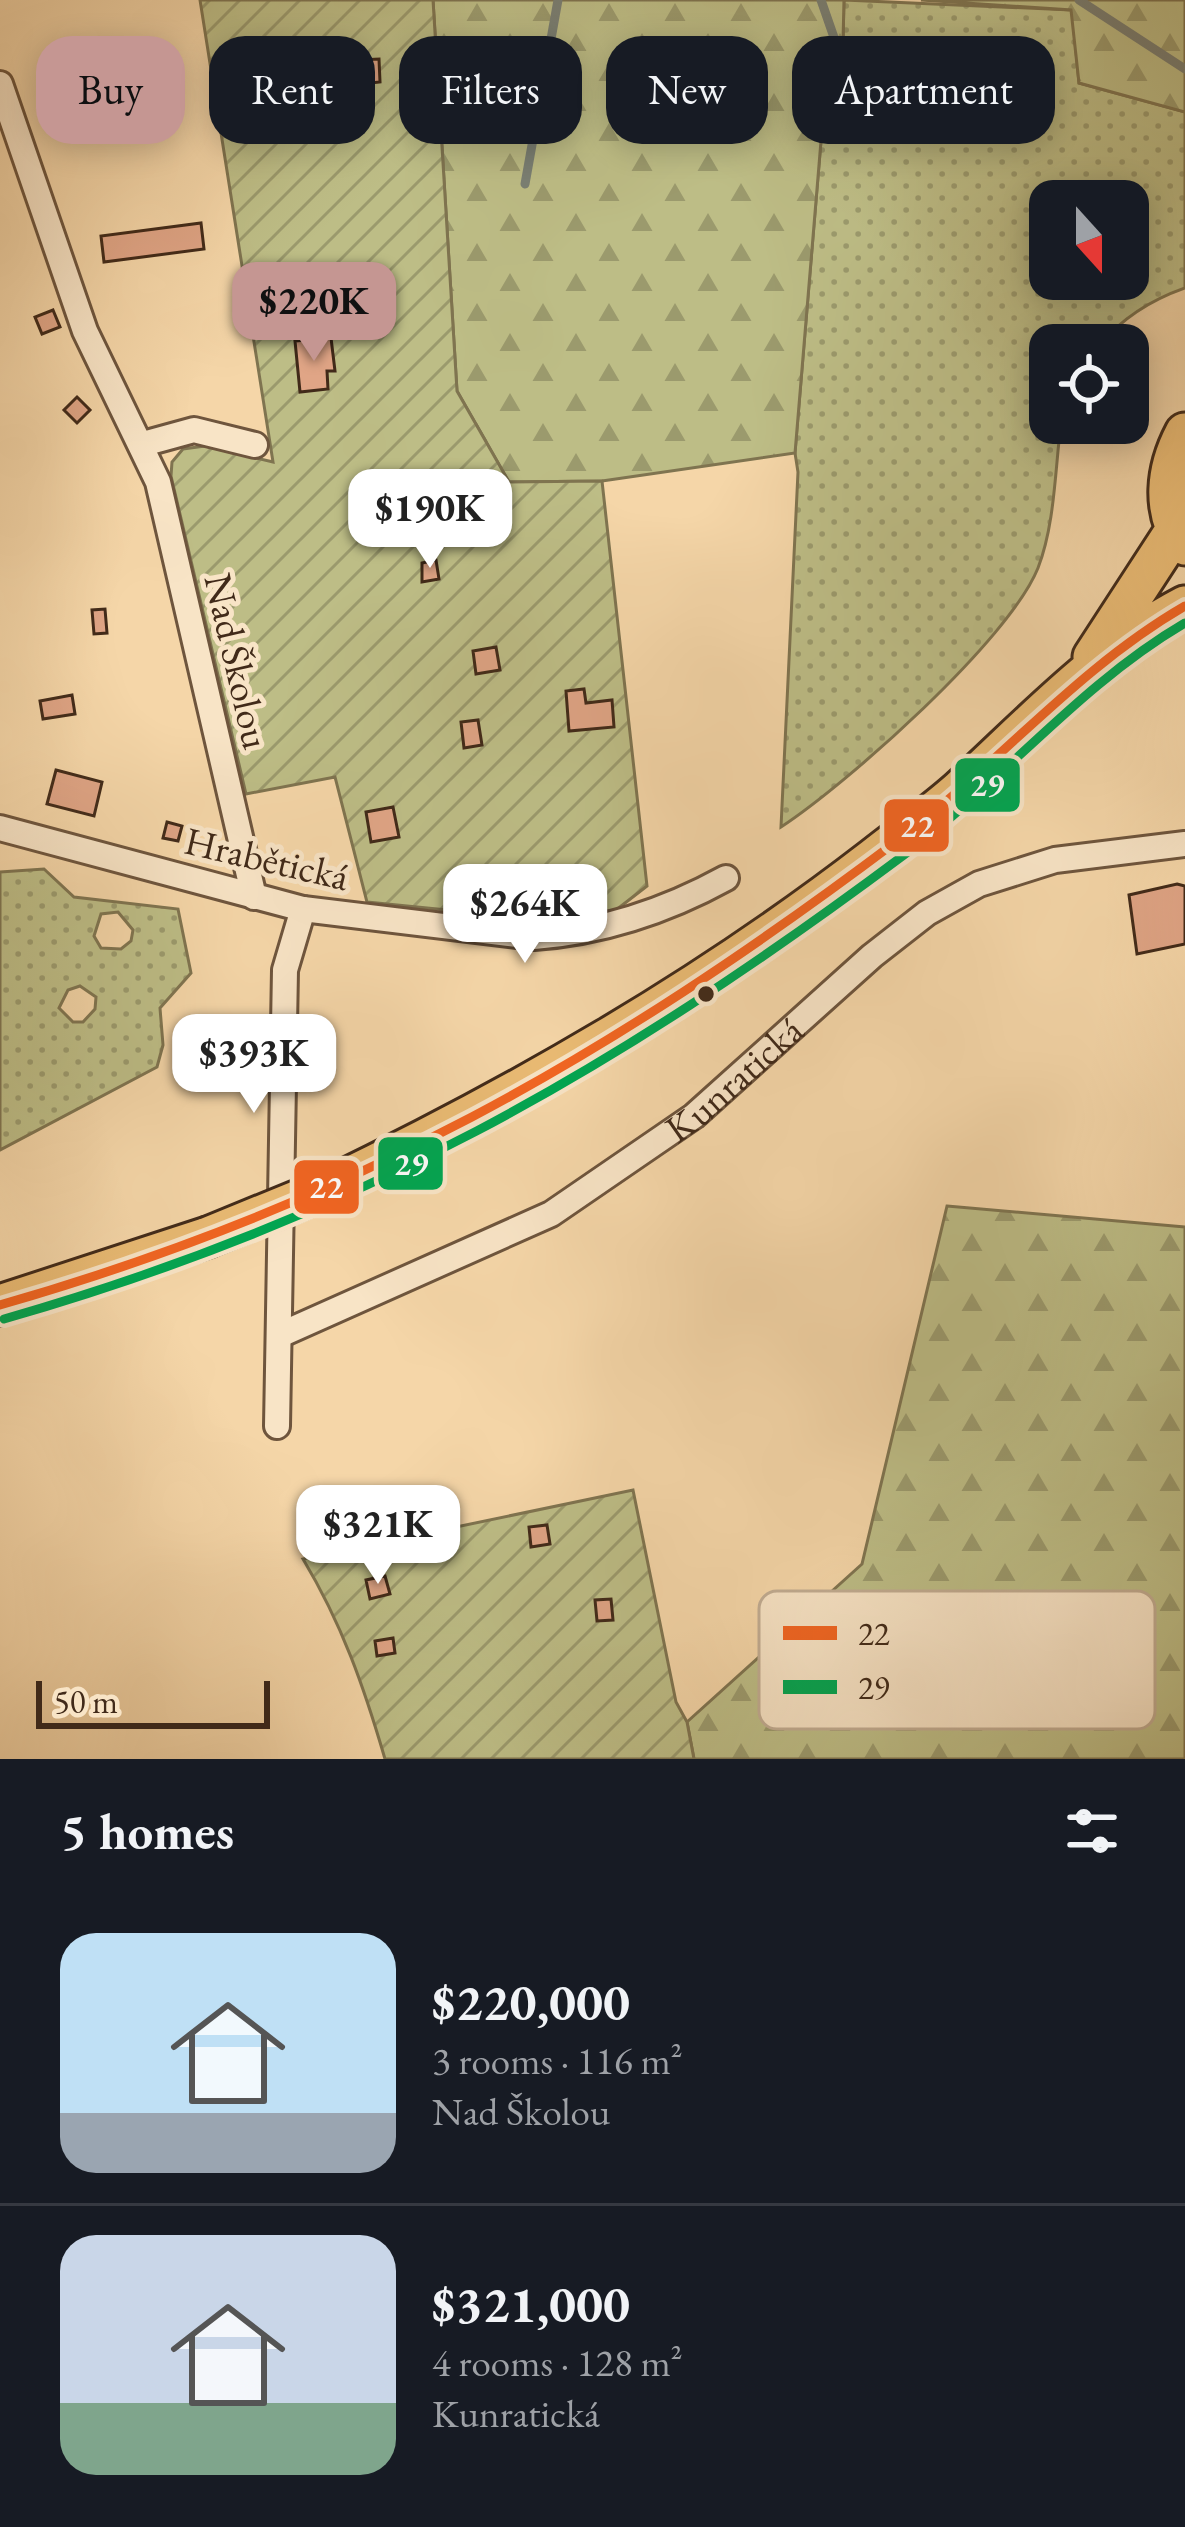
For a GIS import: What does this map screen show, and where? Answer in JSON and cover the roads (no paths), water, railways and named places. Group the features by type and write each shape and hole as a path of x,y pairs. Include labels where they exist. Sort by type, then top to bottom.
{"main road":[{"path":"1081,677 1180,538 1168,482 1185,433"},
{"path":"0,1305 208,1237 322,1190 538,1082 673,1002 804,912 956,794 1081,677 1185,606"}],"street":[{"name":"Nad Školou","path":"0,84 85,331 158,482 254,897"},
{"path":"143,444 194,430 255,445"},
{"name":"Hrabětická","path":"0,828 303,909 534,937 568,934 671,908 726,878"},
{"name":"Kunratická","path":"282,1334 551,1214 694,1116 872,956 927,913 979,884 1055,860 1185,844"},
{"path":"277,1426 286,970 303,909"}],"waterway":[{"path":"525,184 558,0"},
{"path":"821,0 834,36"},
{"path":"1079,0 1185,69"}]}
